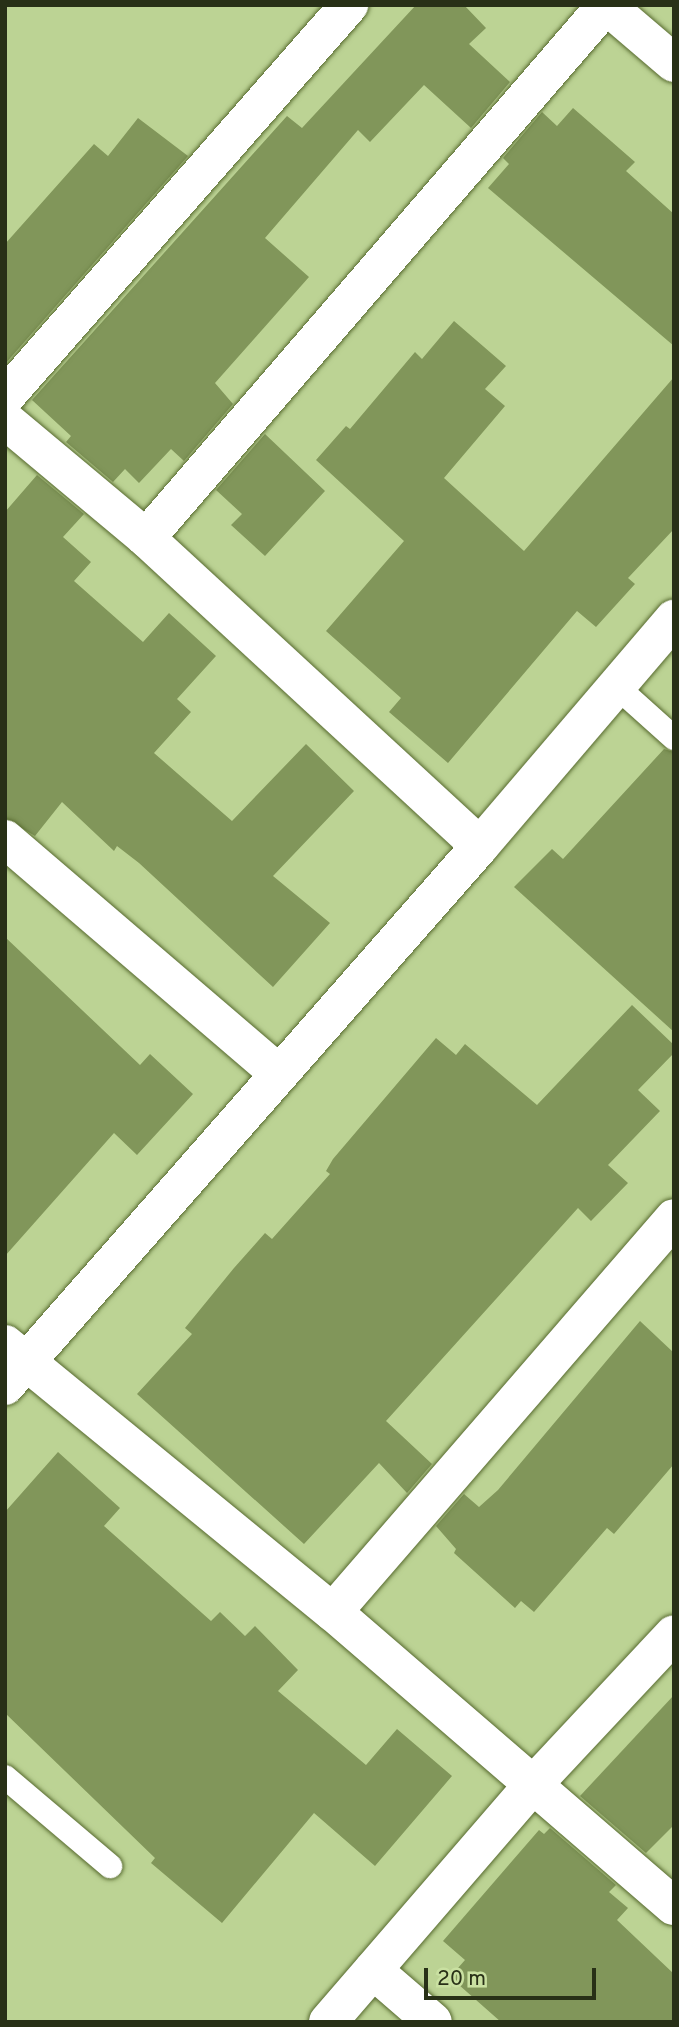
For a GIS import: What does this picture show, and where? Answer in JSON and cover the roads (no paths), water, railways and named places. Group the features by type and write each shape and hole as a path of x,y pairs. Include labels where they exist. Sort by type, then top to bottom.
{"street":[{"path":"5,397 349,5"},
{"path":"146,538 606,5 674,63"},
{"path":"5,420 146,538 480,846"},
{"path":"674,619 480,846 279,1074 12,1364 63,1388 333,1612 531,1787 674,1906"},
{"path":"5,839 279,1074"},
{"path":"333,1612 674,1218"},
{"path":"328,2022 531,1787 674,1634"},
{"path":"373,1970 433,2022"}],"lane":[{"path":"616,686 674,738"},
{"path":"5,1777 110,1866"}]}
